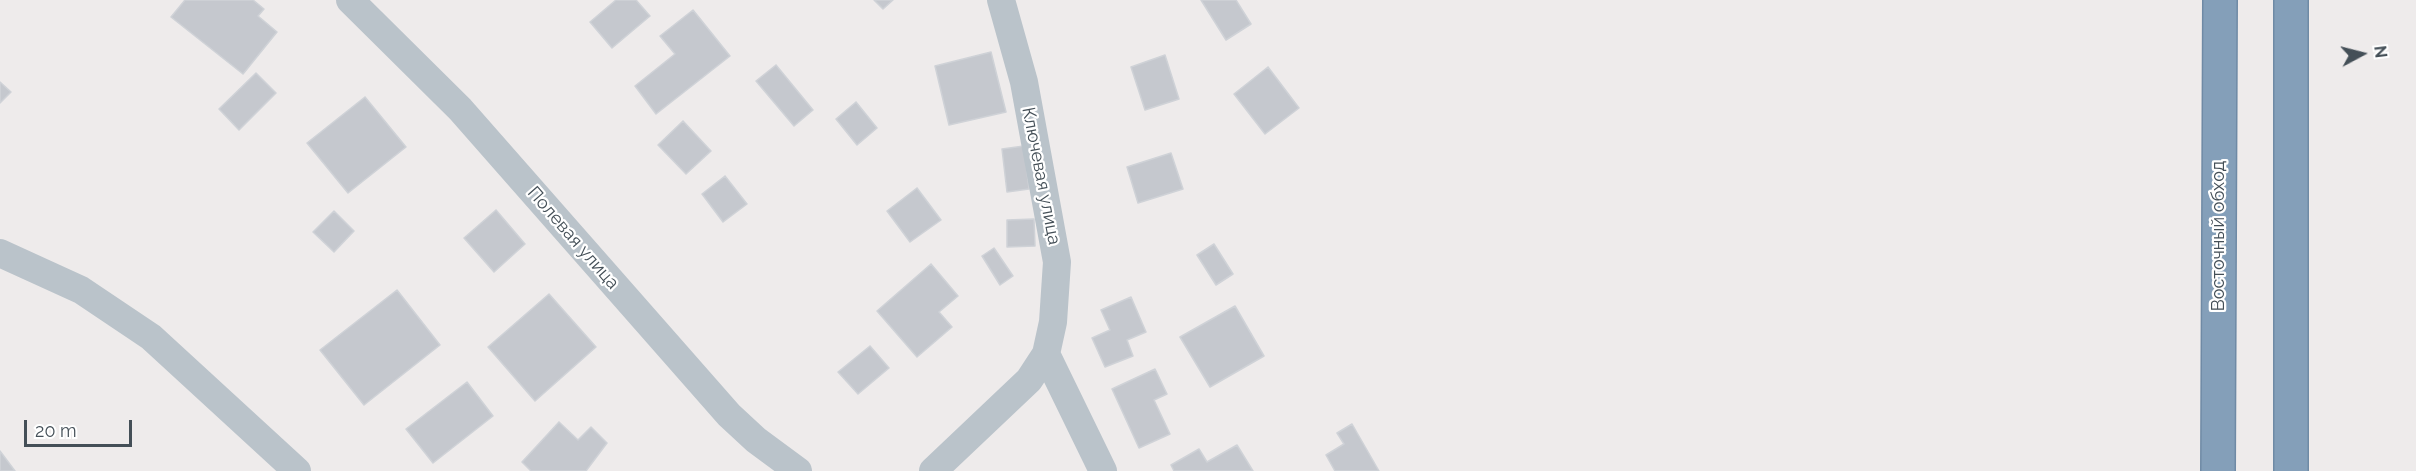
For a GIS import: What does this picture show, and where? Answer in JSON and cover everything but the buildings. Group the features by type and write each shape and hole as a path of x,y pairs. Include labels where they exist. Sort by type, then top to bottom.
{"highway":[{"name":"Восточный обход","path":"2218,471 2220,0"},
{"path":"2291,0 2291,471"}],"street":[{"name":"Полевая улица","path":"350,0 460,109 729,415 756,440 798,471"},
{"name":"Ключевая улица","path":"933,471 1029,380 1046,354 1053,322 1057,262 1024,82 1001,0"},
{"path":"0,253 81,290 151,337 297,471"},
{"path":"1046,354 1103,471"}]}
